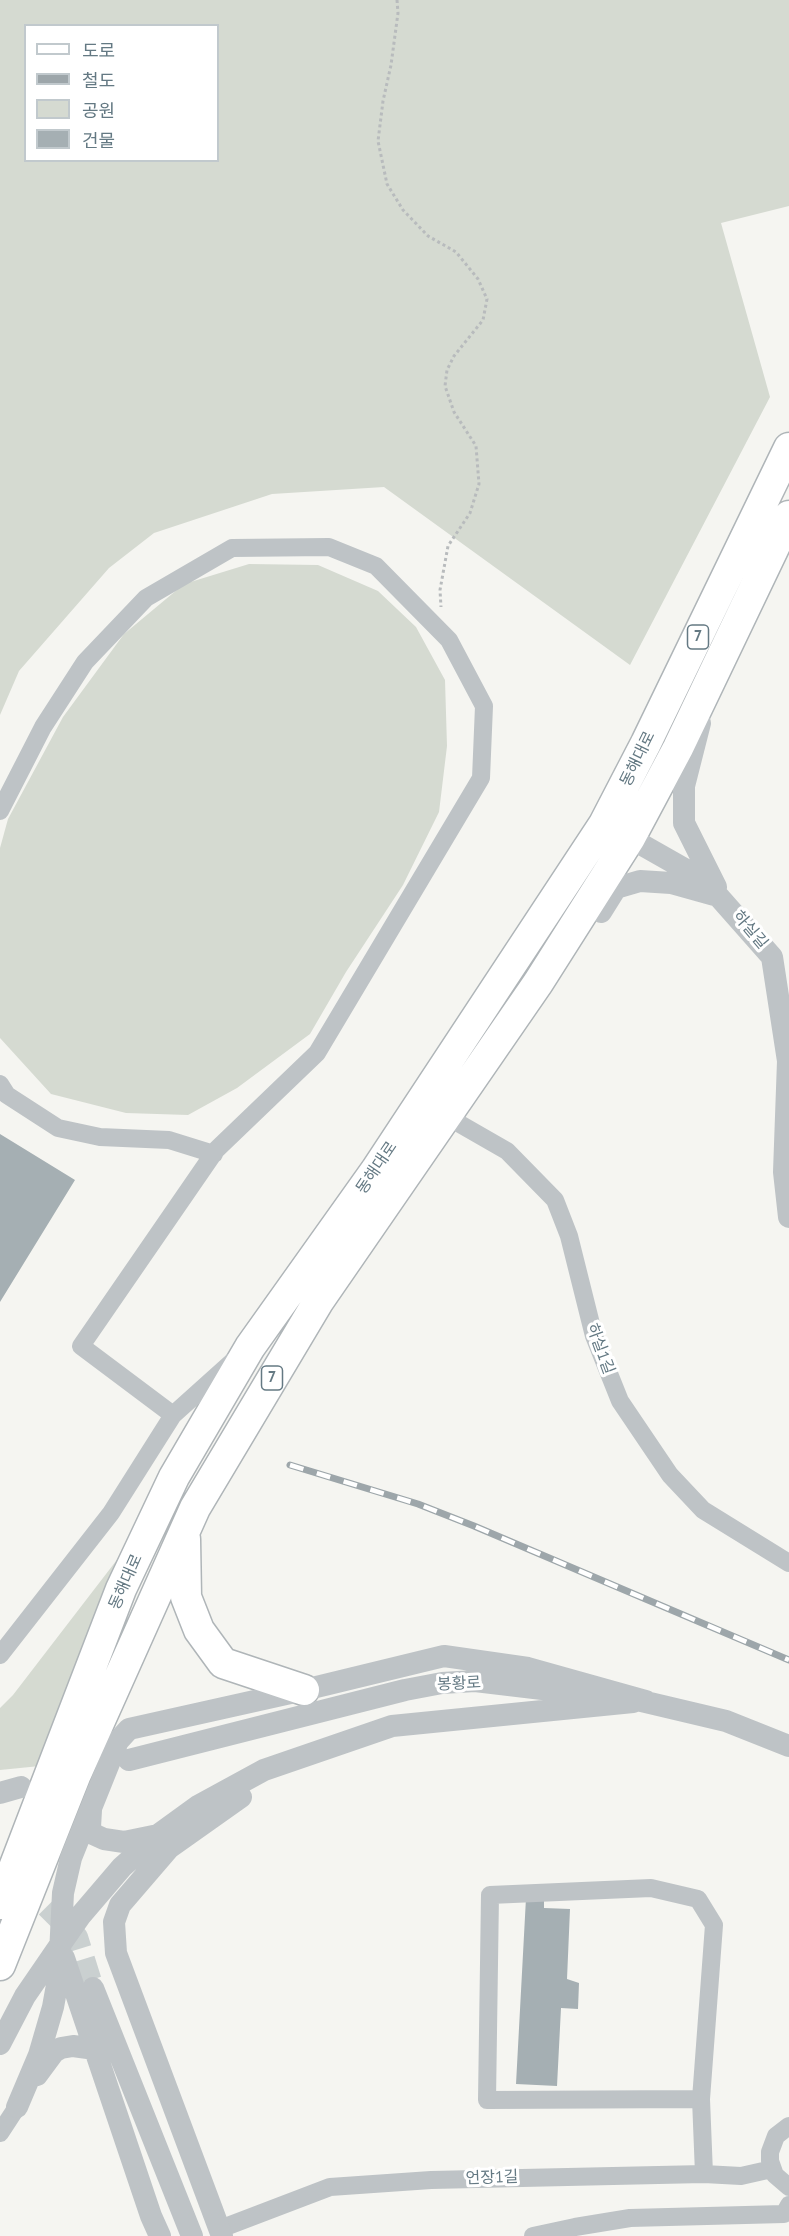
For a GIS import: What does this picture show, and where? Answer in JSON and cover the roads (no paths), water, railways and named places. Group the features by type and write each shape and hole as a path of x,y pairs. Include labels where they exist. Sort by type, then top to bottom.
{"main road":[{"name":"동해대로","path":"0,1904 122,1589 174,1477 250,1347 376,1170 604,824 642,752 789,448"},
{"name":"동해대로","path":"0,1965 76,1774 195,1508 318,1302 538,983 630,837 678,748 739,618 787,525"},
{"path":"604,824 630,837"},
{"path":"184,1531 186,1597 199,1630 224,1663 304,1690"}],"street":[{"path":"0,811 43,727 85,662 146,598 232,548 329,547 376,566 449,640 483,706 481,778 317,1053 214,1154 81,1346 173,1415"},
{"path":"721,897 684,823 684,786 701,720 729,664 739,618"},
{"name":"하실길","path":"630,837 704,880 772,957 788,1060 784,1172 789,1217"},
{"path":"538,983 594,922 616,888 640,881 671,883 721,897"},
{"path":"0,1084 7,1095 58,1128 100,1137 170,1140 214,1154"},
{"name":"하실1길","path":"446,1116 507,1151 555,1200 568,1236 594,1336 621,1401 670,1475 703,1510 789,1563"},
{"path":"0,1655 111,1513 173,1415 250,1347"},
{"path":"17,2107 39,2055 52,2007 59,1974 63,1893 71,1858 118,1741 129,1729 444,1656 528,1668 646,1701"},
{"name":"봉황로","path":"129,1760 405,1690 442,1683 476,1681 646,1701 726,1721 789,1746"},
{"path":"0,2044 25,1996 60,1945 81,1915 122,1867 158,1835 198,1806 264,1770 392,1726 646,1701"},
{"path":"221,2232 116,1953 114,1922 120,1905 169,1848 291,1761"},
{"path":"91,1810 90,1827 93,1834 104,1839 124,1842 158,1835"},
{"path":"701,2099 487,2100 490,1895 651,1888 698,1899 714,1925 701,2099 704,2174"},
{"path":"60,1945 151,2216 160,2236"},
{"path":"93,1988 192,2236"},
{"path":"0,2133 38,2072 54,2052 61,2048 74,2046 95,2049"},
{"path":"789,2126 776,2136 770,2152 772,2169 779,2180 789,2187"},
{"name":"언장1길","path":"221,2232 330,2187 431,2180 704,2174 741,2176 772,2169"},
{"path":"533,2236 575,2226 630,2218 784,2214 789,2205"}],"tunnel":[{"path":"0,1860 77,1937 93,1988"}],"railway":[{"path":"290,1465 418,1504 789,1660"}]}
